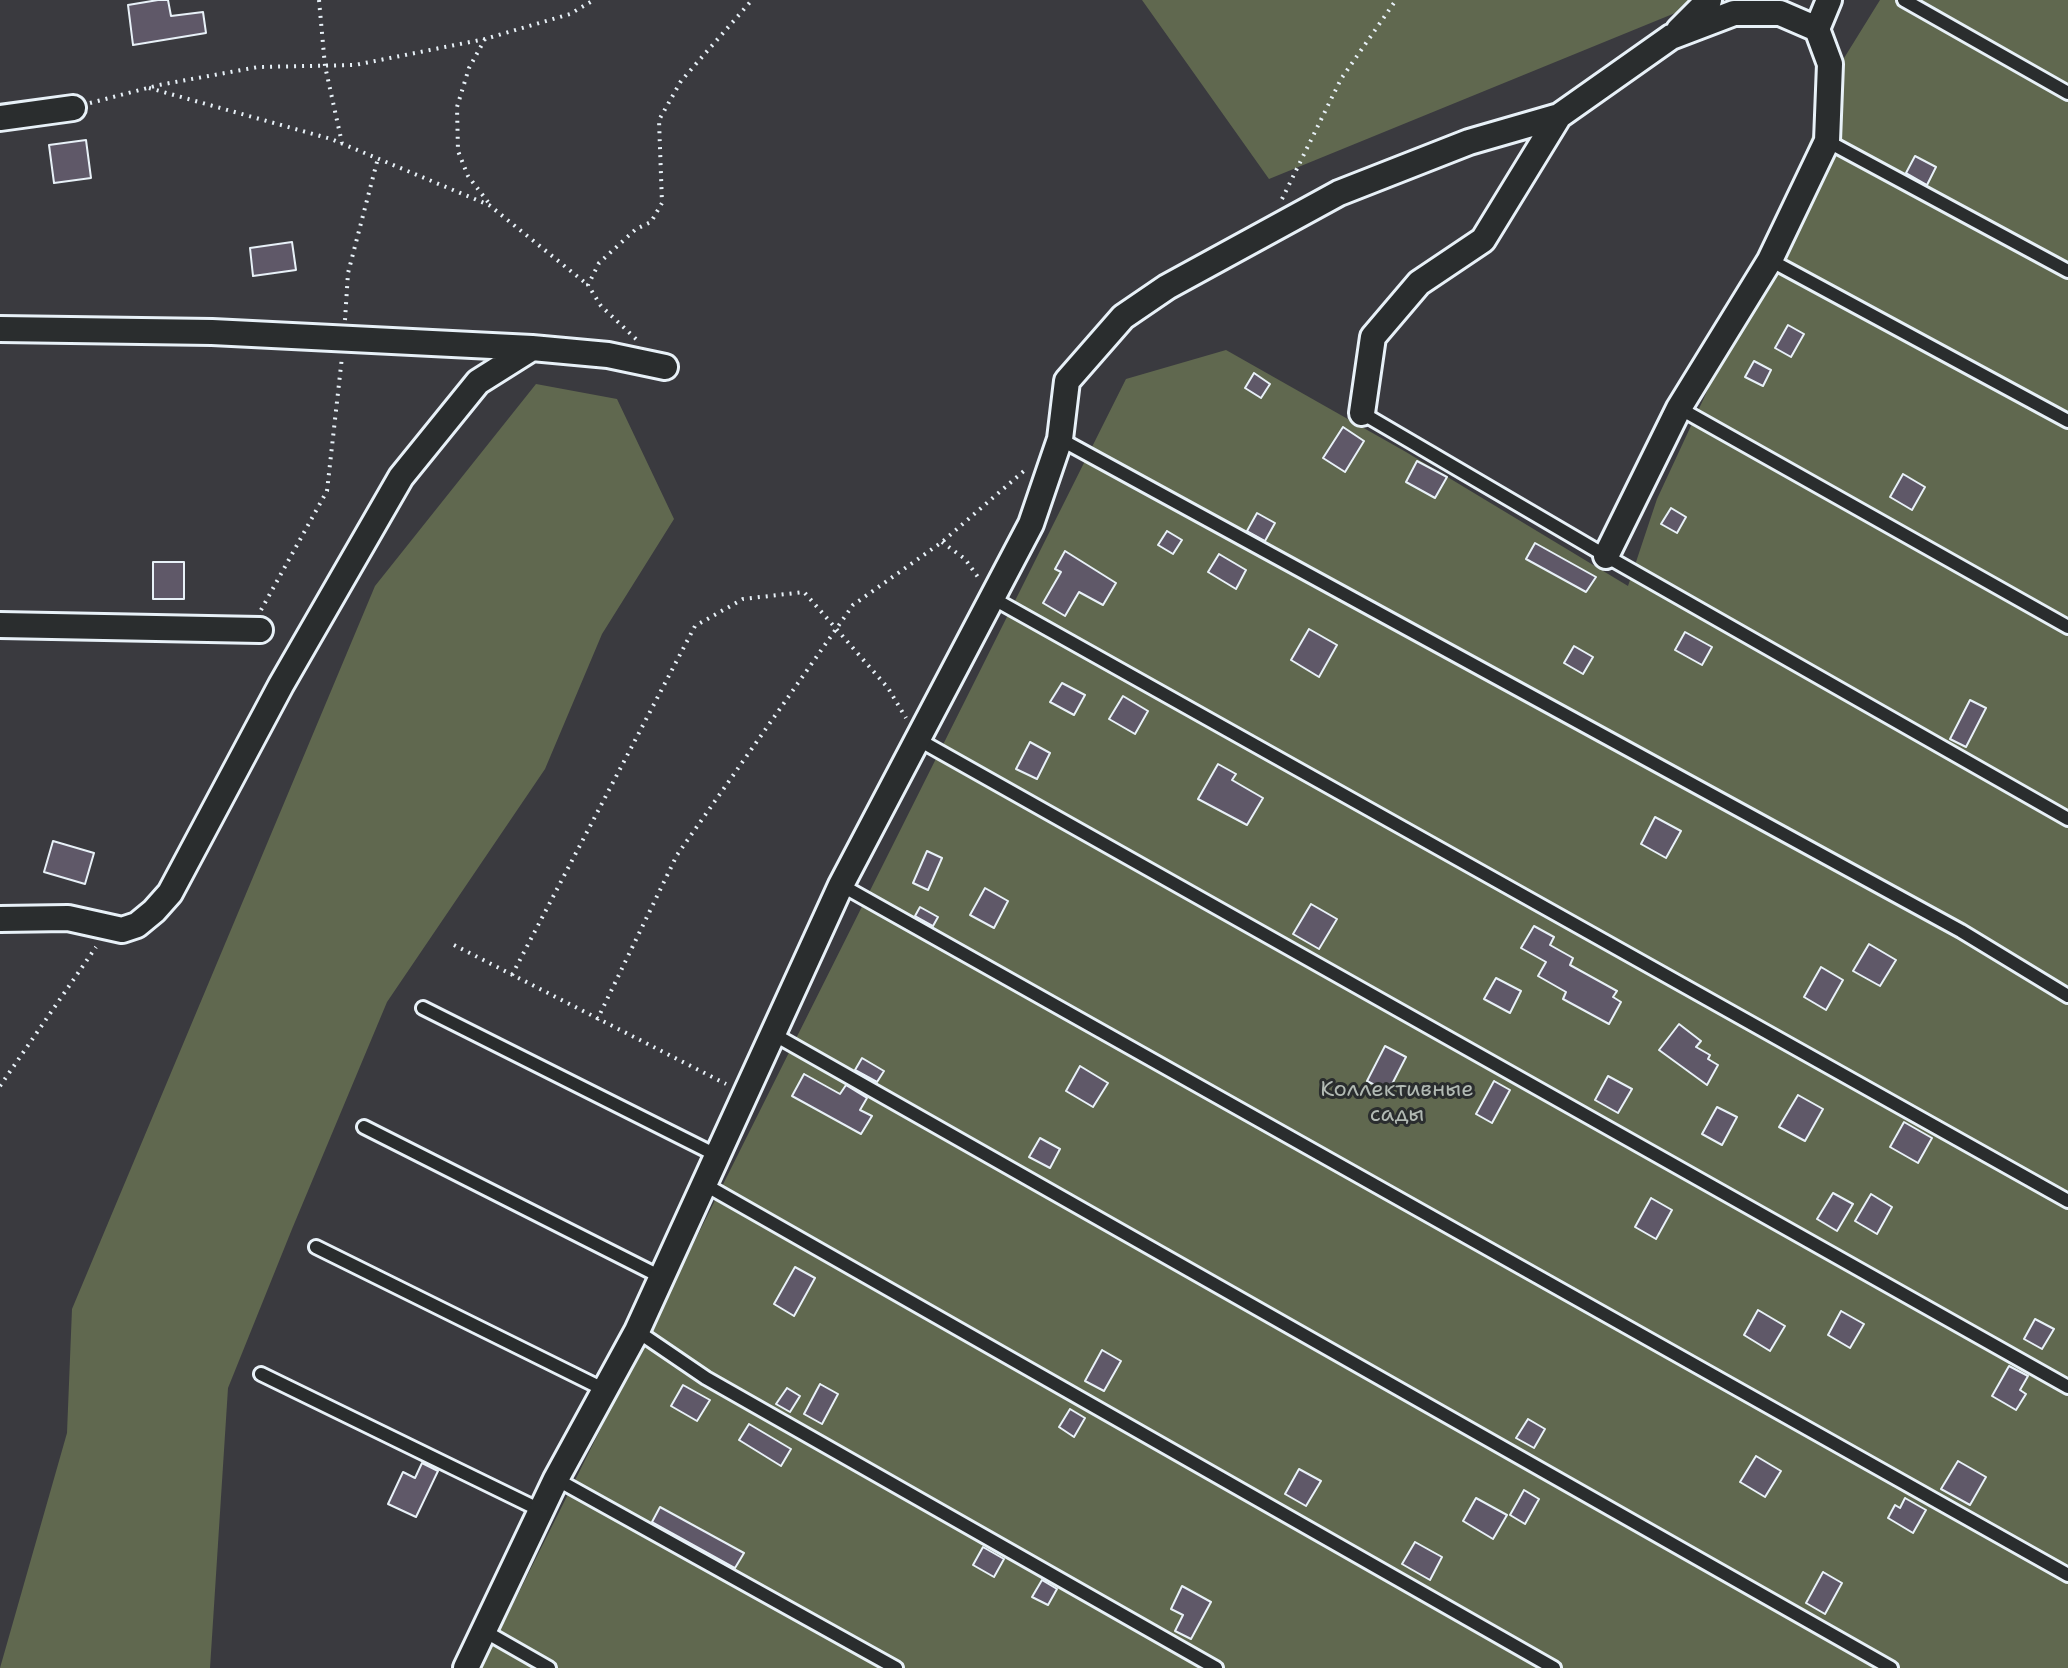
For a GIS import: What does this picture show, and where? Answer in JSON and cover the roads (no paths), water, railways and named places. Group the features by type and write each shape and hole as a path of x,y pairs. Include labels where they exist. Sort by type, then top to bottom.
{"street":[{"path":"466,1668 486,1632 556,1479 637,1331 702,1183 775,1035 841,885 1031,524 1060,439 1067,381 1123,317 1167,287 1339,193 1469,142 1559,116 1671,37 1709,0"},
{"path":"1606,556 1679,408 1770,260 1827,141 1830,64 1817,29 1829,0"},
{"path":"1671,37 1734,13 1780,13 1817,29"},
{"path":"0,118 73,108"},
{"path":"1362,413 1373,337 1419,283 1483,240 1559,116"},
{"path":"0,329 212,332 532,348 608,355 665,367"},
{"path":"0,919 68,918 122,930 137,925 170,893 281,685 401,477 478,382 532,348"},
{"path":"0,625 260,630"}],"lane":[{"path":"1904,0 2068,93"},
{"path":"1827,141 2068,271"},
{"path":"1770,260 2068,421"},
{"path":"1679,408 2068,627"},
{"path":"1362,413 2068,819"},
{"path":"1060,439 1961,931 2068,996"},
{"path":"994,599 2068,1201"},
{"path":"919,740 2068,1387"},
{"path":"841,885 2068,1575"},
{"path":"423,1008 716,1155"},
{"path":"775,1035 1891,1668"},
{"path":"364,1127 661,1277"},
{"path":"702,1183 1554,1668"},
{"path":"316,1247 605,1390"},
{"path":"637,1331 706,1378 1216,1668"},
{"path":"261,1374 542,1511"},
{"path":"556,1479 896,1668"},
{"path":"486,1632 549,1668"}],"park label":[{"name":"Коллективные сады","path":"1397,1102"}]}
